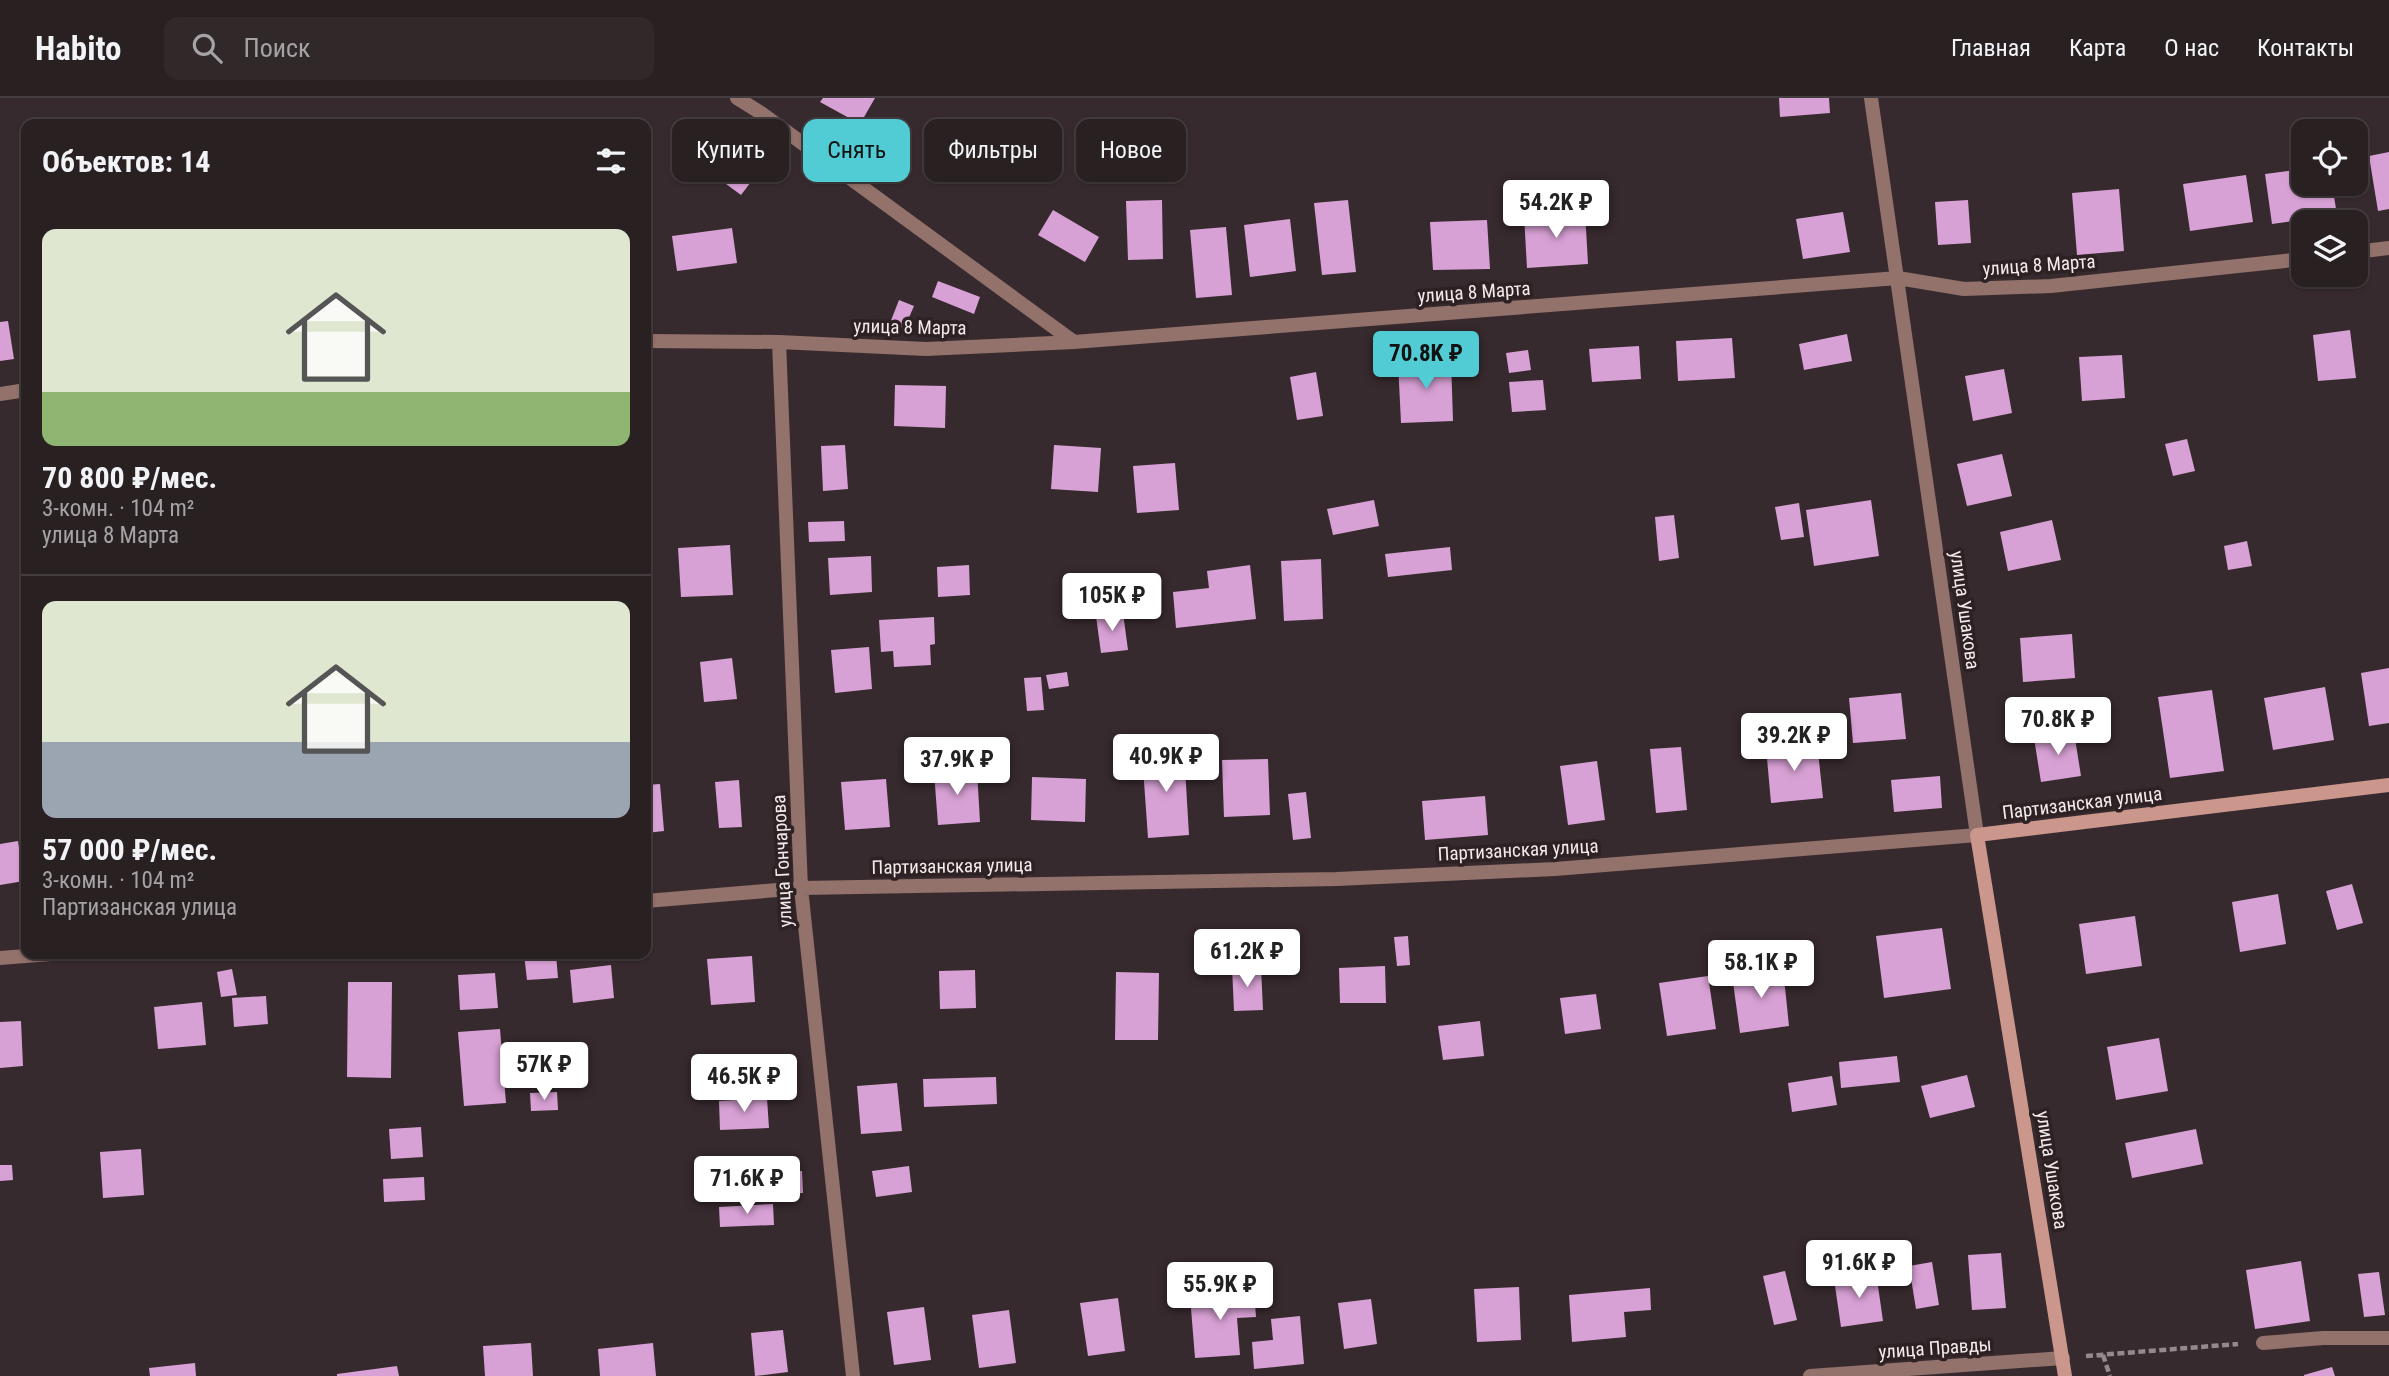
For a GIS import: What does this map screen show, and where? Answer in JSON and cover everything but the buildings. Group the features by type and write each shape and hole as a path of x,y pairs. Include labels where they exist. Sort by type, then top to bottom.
{"street":[{"path":"737,98 1074,342"},
{"name":"улица Ушакова","path":"1871,98 1977,835 2065,1376"},
{"path":"2368,251 2389,248"},
{"name":"улица 8 Марта","path":"651,341 779,342 926,349 1074,342 1898,278 1964,289 2051,286 2291,260"},
{"name":"улица Гончарова","path":"779,342 800,888 853,1376"},
{"path":"0,394 21,391"},
{"name":"Партизанская улица","path":"651,901 800,888 1337,879 1555,869 1977,835 2389,785"},
{"path":"0,958 21,956"},
{"path":"2263,1343 2323,1338 2389,1338"},
{"name":"улица Правды","path":"1810,1376 2063,1358"}],"path":[{"path":"2063,1358 2263,1343"},
{"path":"2103,1355 2110,1376"}]}
